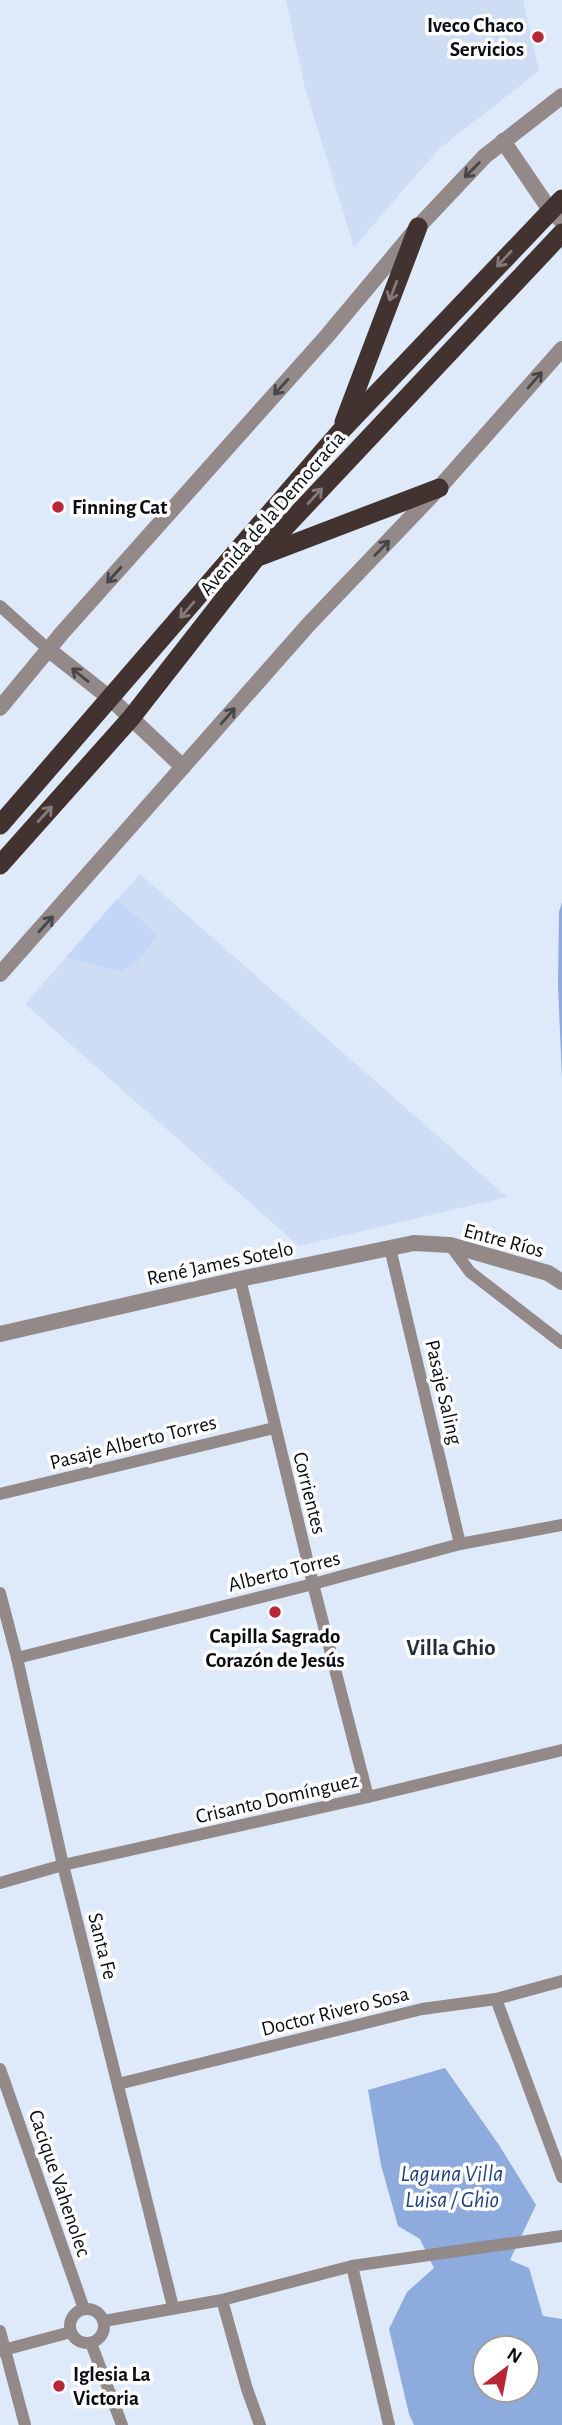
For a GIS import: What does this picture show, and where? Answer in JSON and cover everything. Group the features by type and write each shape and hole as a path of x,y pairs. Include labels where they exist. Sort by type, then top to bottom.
{"highway":[{"name":"Avenida de la Democracia","path":"0,825 340,432 558,210"},
{"path":"340,432 418,227"},
{"name":"Avenida de la Democracia","path":"0,865 131,718 256,558 562,233"},
{"path":"256,558 439,488"}],"street":[{"path":"0,708 327,336 418,227 503,141 562,96"},
{"path":"503,141 558,210"},
{"path":"1,971 309,624 439,488 562,349"},
{"path":"0,606 49,650 111,699 183,767"},
{"name":"René James Sotelo","path":"0,1334 240,1279 414,1243 450,1245"},
{"name":"Entre Ríos","path":"450,1245 548,1273 562,1282"},
{"name":"Entre Ríos","path":"450,1245 470,1272 562,1343"},
{"name":"Pasaje Saling","path":"390,1248 460,1544"},
{"name":"Corrientes","path":"240,1279 274,1428 368,1797"},
{"name":"Pasaje Alberto Torres","path":"0,1494 274,1428"},
{"name":"Alberto Torres","path":"17,1658 313,1584 460,1544 562,1525"},
{"name":"Santa Fe","path":"0,1593 63,1865 173,2307"},
{"name":"Crisanto Domínguez","path":"0,1883 63,1865 368,1797 562,1750"},
{"name":"Doctor Rivero Sosa","path":"118,2084 422,2009 496,1999 562,1981"},
{"path":"496,1999 562,2176"},
{"name":"Cacique Vahenolec","path":"0,2069 84,2309"},
{"path":"104,2321 222,2300 352,2266 562,2236"},
{"path":"352,2266 389,2425"},
{"path":"222,2300 260,2425"},
{"path":"84,2309 92,2309 100,2314 104,2321 104,2331 100,2339 91,2343 79,2342 71,2332 70,2322 75,2314 84,2309"},
{"path":"0,2331 3,2351 25,2425"},
{"path":"3,2351 71,2332"},
{"path":"91,2343 122,2425"}],"shaded area":[{"path":"286,0 523,0 539,71 439,149 354,247 305,88"},
{"path":"140,874 507,1197 299,1246 25,1004"},
{"path":"117,899 157,935 136,964 119,971 66,957"}],"water":[{"path":"562,902 562,1079 558,985 559,912"},
{"name":"Laguna Villa Luisa / Ghio","path":"445,2068 499,2145 536,2205 510,2260 529,2268 543,2316 562,2319 562,2425 414,2425 389,2329 407,2292 434,2268 420,2239 398,2226 381,2165 368,2090"}],"place":[{"name":"Iveco Chaco Servicios","path":"538,37"},
{"name":"Finning Cat","path":"58,507"},
{"name":"Capilla Sagrado Corazón de Jesús","path":"275,1612"},
{"name":"Iglesia La Victoria","path":"59,2386"}],"district":[{"name":"Villa Ghio","path":"451,1647"}]}
